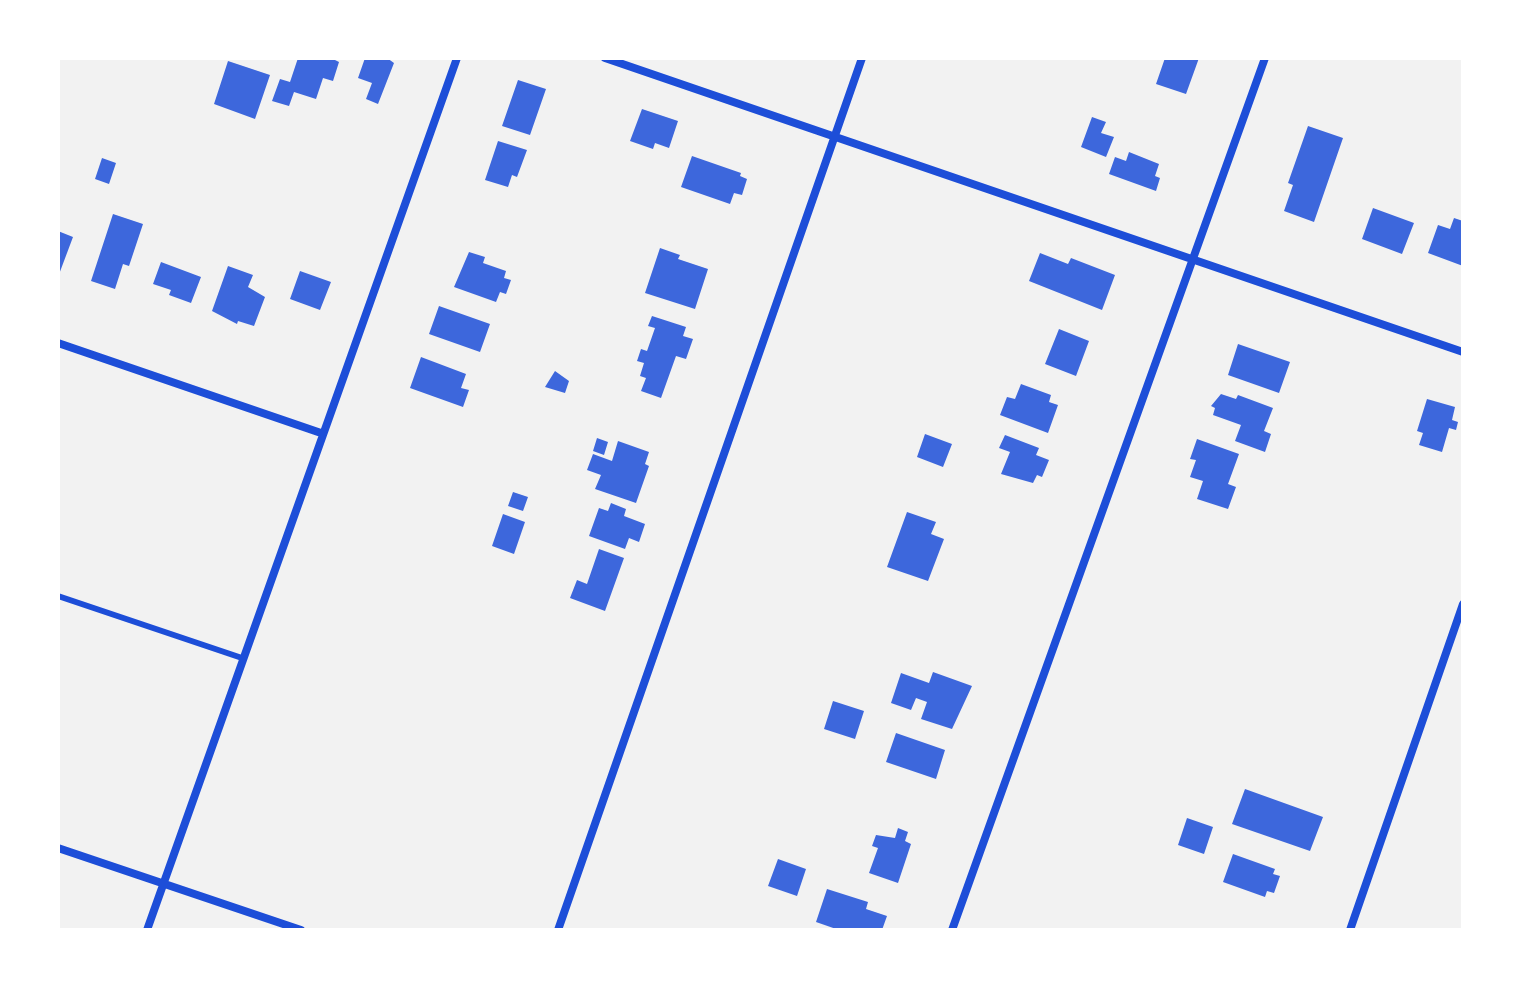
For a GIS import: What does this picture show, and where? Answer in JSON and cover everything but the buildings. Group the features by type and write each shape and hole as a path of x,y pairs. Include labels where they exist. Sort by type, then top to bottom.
{"street":[{"path":"147,930 321,433 457,58"},
{"path":"605,58 1463,352"},
{"path":"558,930 862,58"},
{"path":"952,930 1265,58"},
{"path":"58,343 321,433"},
{"path":"1350,930 1463,604"},
{"path":"58,848 301,930"}],"lane":[{"path":"58,596 242,658"}]}
